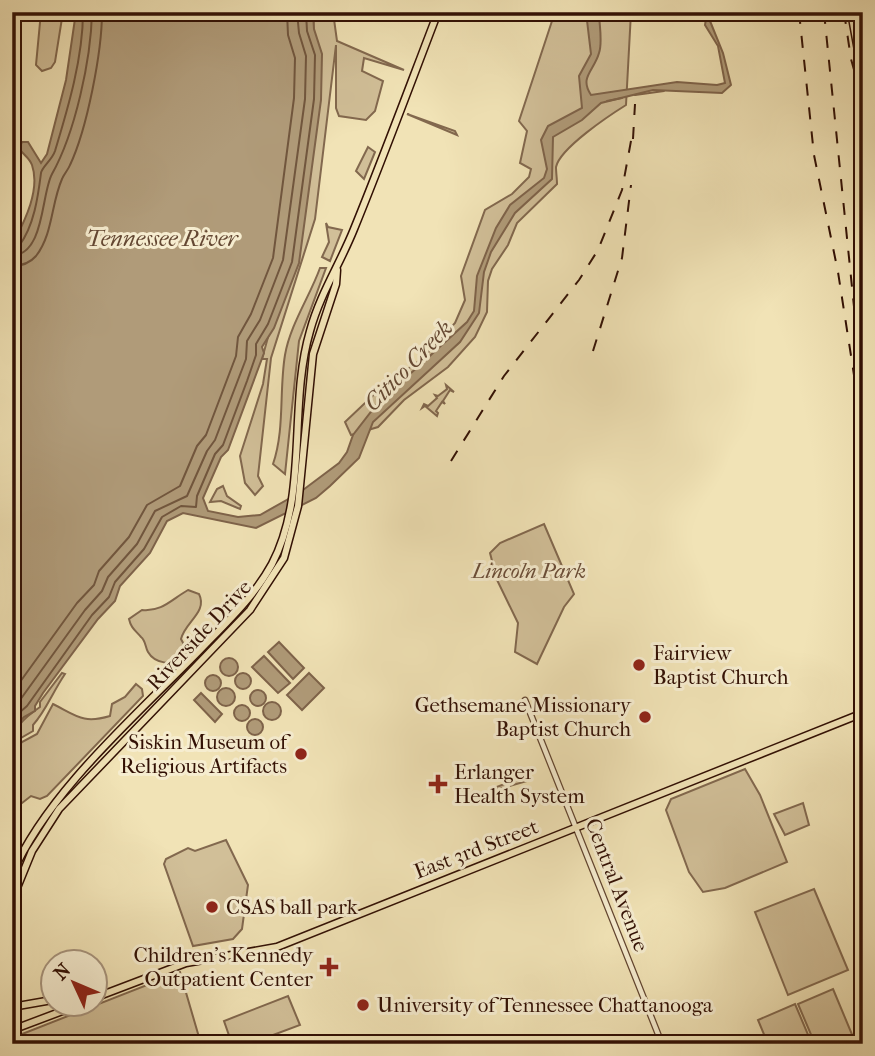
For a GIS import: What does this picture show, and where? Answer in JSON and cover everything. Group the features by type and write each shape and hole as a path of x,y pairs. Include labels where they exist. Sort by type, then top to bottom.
{"main road":[{"name":"Riverside Drive","path":"12,874 23,849 51,806 243,606 273,562 288,516 309,332 438,12"},
{"path":"851,12 863,78"},
{"name":"Riverside Drive","path":"12,900 32,851 59,809 250,610 271,581 296,522 313,354 336,284 337,268"},
{"name":"East 3rd Street","path":"108,993 186,963 277,947 863,713"},
{"path":"12,1007 38,1002"},
{"path":"12,1030 43,1018"}],"street":[{"name":"Central Avenue","path":"525,700 662,1044"}],"green space":[{"path":"41,12 63,12 55,62 51,68 42,71 36,65"},
{"path":"314,12 333,12 337,41 404,70 364,58 362,71 383,81 375,111 366,120 339,116 336,108 336,45 315,219 271,358 258,476 263,486 255,495 245,483 240,456 263,384 267,359 262,359 306,199"},
{"path":"544,12 631,12 626,105 586,133 566,151 556,167 557,184 517,223 508,245 492,269 488,281 487,312 475,337 448,367 404,400 378,427 351,435 345,422 384,385 422,359 455,323 465,300 461,276 485,210 512,194 529,177 531,169 520,163 527,131 519,121 553,18"},
{"path":"407,114 455,131 457,135"},
{"path":"368,147 375,152 364,179 356,171"},
{"path":"326,223 328,227 342,230 330,261 322,257 329,242"},
{"path":"320,268 326,268 299,341 285,474 273,464 279,437 285,355 291,333"},
{"path":"446,385 454,392 450,390 443,401 445,404 442,402 436,411 437,416 425,406 422,408 424,404 428,406 437,398 435,395 438,396 447,389"},
{"path":"223,486 227,496 241,506 240,509 221,501 210,502 217,489"},
{"name":"Lincoln Park","path":"544,524 574,594 564,607 537,664 515,652 518,623 497,580 490,553 500,543"},
{"path":"188,590 199,594 201,606 181,639 187,650 183,660 174,663 159,661 148,652 144,640 132,627 129,619 142,610 161,607"},
{"path":"62,673 65,674 33,725 33,731 21,738 12,749 14,735 20,724 40,707 40,702"},
{"path":"136,684 142,689 143,696 47,796 40,799 31,796 22,803 12,802 12,757 22,742 37,734 53,704 80,718 110,716 112,704 125,697"},
{"path":"745,769 760,795 787,862 725,888 703,892 689,872 666,810 671,799"},
{"path":"528,775 527,781 492,791 494,788"},
{"path":"803,803 809,825 785,835 774,814"},
{"name":"CSAS ball park","path":"226,840 248,885 242,929 233,939 193,946 164,864 166,859 188,848 195,851"},
{"path":"814,889 848,970 788,995 755,912"},
{"path":"180,972 201,1044 12,1044 12,1038 63,1018 108,1018 108,1000"},
{"path":"833,989 856,1044 815,1044 798,1004"},
{"path":"288,996 300,1025 249,1044 232,1044 224,1021"},
{"path":"795,1004 812,1044 768,1044 758,1020"}],"water":[{"name":"Tennessee River","path":"76,12 313,12 314,29 322,54 321,100 299,263 274,328 262,347 264,353 228,450 221,457 203,498 208,511 238,517 260,515 299,493 339,463 347,452 353,435 377,404 467,322 474,311 477,276 496,228 510,205 544,178 547,169 541,140 548,126 582,108 579,76 591,54 586,12 599,12 601,44 586,83 591,95 677,82 717,85 725,83 718,46 705,25 707,12 711,12 710,21 723,53 731,85 722,93 653,90 601,103 582,120 553,137 552,179 515,213 491,252 484,272 479,313 460,342 373,422 359,458 316,498 256,528 183,513 167,521 150,553 120,586 115,601 98,619 43,693 35,711 24,717 12,730 12,246 29,207 34,186 32,165 19,148 22,142 28,142 41,163 47,154 66,80"},
{"path":"279,642 304,668 293,679 268,652"},
{"path":"264,656 290,683 278,693 252,667"},
{"path":"229,658 235,661 238,667 235,673 229,676 223,673 220,667 223,661"},
{"path":"240,673 246,673 251,681 249,687 240,689 235,684 235,678"},
{"path":"309,673 324,688 302,710 287,695"},
{"path":"210,675 216,675 221,683 219,689 210,691 205,686 205,680"},
{"path":"226,688 232,691 235,697 232,703 226,706 220,703 217,697 220,691"},
{"path":"255,690 261,690 266,698 264,704 255,706 250,701 250,695"},
{"path":"201,693 222,714 215,722 194,700"},
{"path":"272,702 278,705 281,711 278,717 272,720 266,717 263,711 266,705"},
{"path":"239,705 245,705 250,713 248,719 239,721 234,716 234,710"},
{"path":"255,719 261,721 261,733 255,735 249,733 247,727 249,721"}],"waterway":[{"path":"12,91 19,108"},
{"path":"635,95 664,91"},
{"path":"607,101 622,98"}],"railway":[{"path":"799,12 814,155 838,272 863,433"},
{"path":"824,12 858,346"},
{"path":"844,12 851,59 863,102"},
{"path":"633,139 635,104"},
{"path":"451,461 504,376 579,280 598,250 622,190 633,130"},
{"path":"593,351 622,258 631,185"},
{"path":"860,336 863,361"}],"place":[{"name":"Fairview Baptist Church","path":"639,665"},
{"name":"Gethsemane Missionary Baptist Church","path":"645,717"},
{"name":"Siskin Museum of Religious Artifacts","path":"301,754"},
{"name":"Erlanger Health System","path":"438,784"},
{"name":"CSAS ball park","path":"212,907"},
{"name":"Children's Kennedy Outpatient Center","path":"329,967"},
{"name":"University of Tennessee Chattanooga","path":"363,1005"}],"water label":[{"name":"Citico Creek","path":"408,365"}]}
